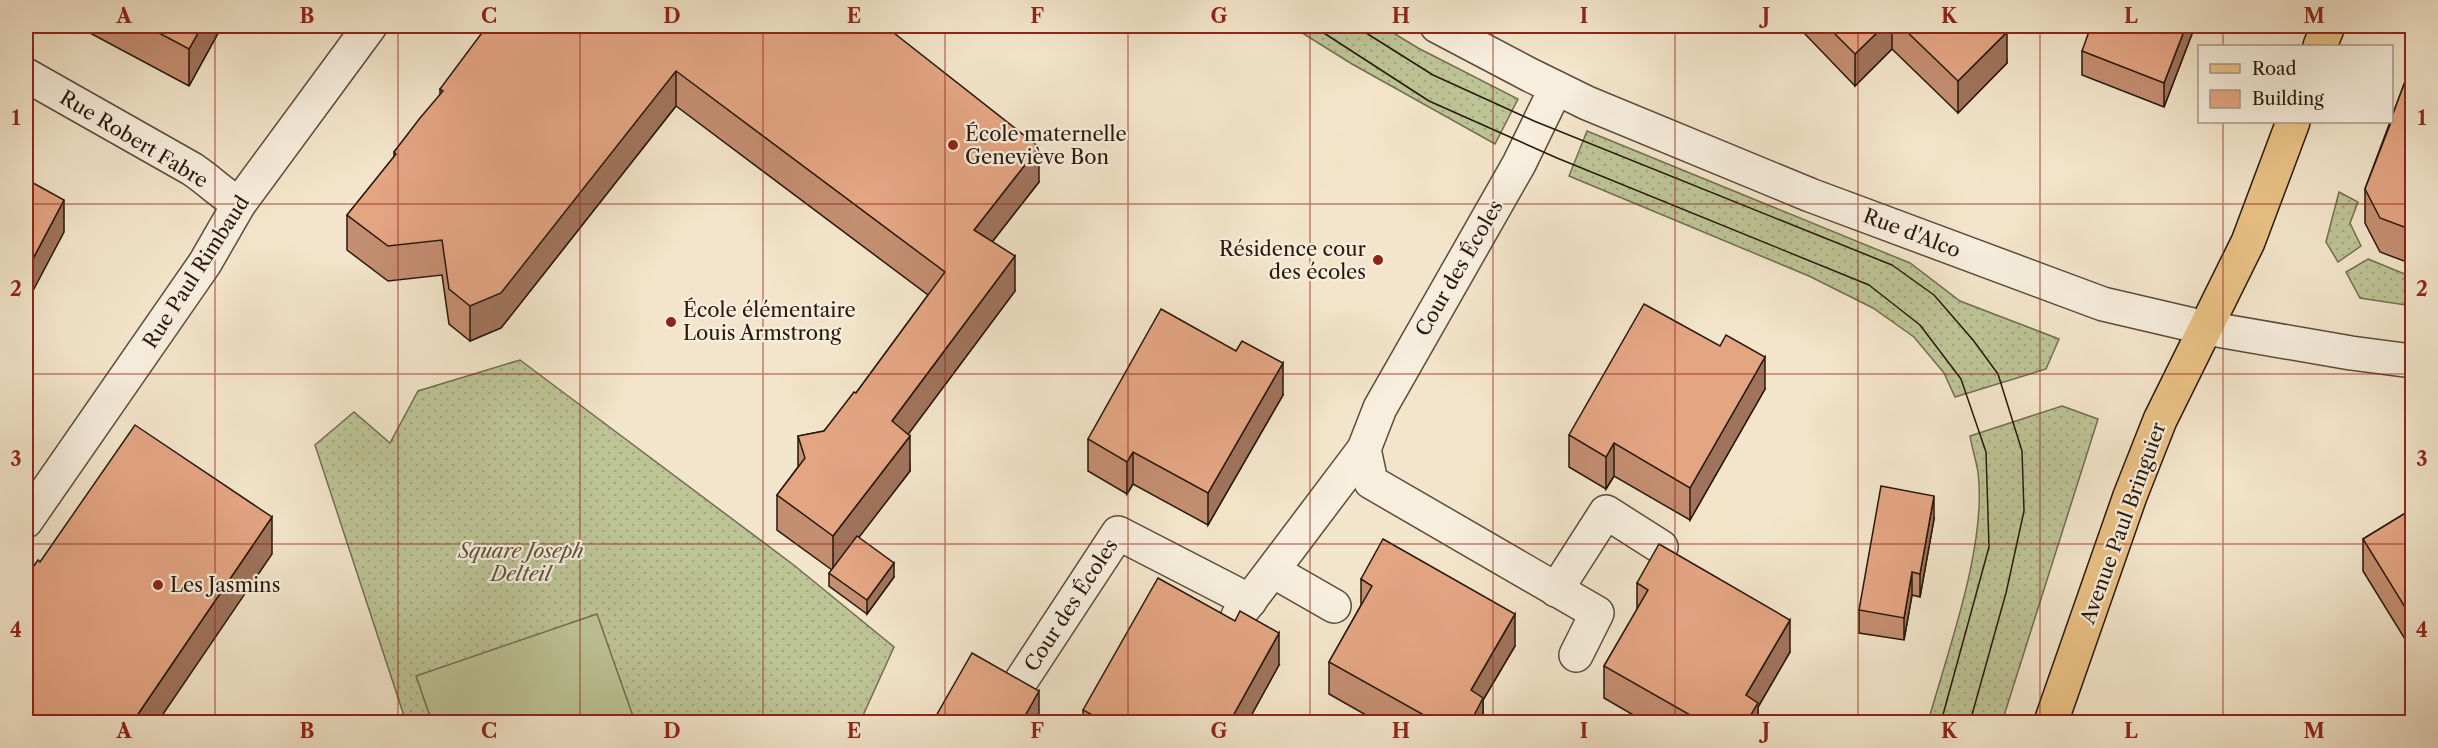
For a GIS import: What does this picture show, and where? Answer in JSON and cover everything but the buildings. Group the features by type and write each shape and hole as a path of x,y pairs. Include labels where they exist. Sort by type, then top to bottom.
{"main road":[{"path":"2320,45 2328,26"},
{"name":"Avenue Paul Bringuier","path":"2051,723 2154,434 2248,242 2293,123"}],"street":[{"name":"Rue Paul Rimbaud","path":"26,521 205,263 240,204 370,26"},
{"name":"Rue d'Alco","path":"1437,26 1556,88 1810,195 2103,304 2206,328 2412,361"},
{"name":"Rue Robert Fabre","path":"26,75 192,169 212,183 216,189 240,204"},
{"name":"Cour des Écoles","path":"1022,681 1118,532 1244,609 1364,449 1380,408 1519,164 1556,88"},
{"path":"1364,449 1371,482 1597,613 1576,655"},
{"path":"1556,590 1606,512 1661,547"},
{"path":"1273,571 1334,606"}],"green space":[{"path":"1291,26 1382,26 1418,48 1518,99 1495,144 1352,64"},
{"path":"1587,131 1910,263 1960,301 2059,339 2046,369 1955,397 1944,373 1914,337 1873,308 1809,276 1569,176"},
{"path":"2339,192 2358,202 2350,223 2361,246 2338,262 2326,242"},
{"path":"2368,259 2412,277 2412,306 2360,298 2346,272"},
{"name":"Square Joseph Delteil","path":"520,360 795,566 894,647 860,722 406,722 315,445 354,412 390,443 418,391"},
{"path":"2062,406 2098,419 2002,722 1928,722 1964,598 1977,532 1978,472 1970,436"},
{"path":"597,614 635,722 432,722 416,676"}],"tram line":[{"path":"1313,26 1429,101 1557,158 1869,285 1920,325 1961,379 1986,452 1989,547 1941,722"},
{"path":"1355,26 1433,75 1534,121 1892,265 1934,295 1973,340 1998,374 2022,451 2024,511 2006,593 1970,722"}],"place":[{"name":"École maternelle Geneviève Bon","path":"953,145"},
{"name":"Résidence cour des écoles","path":"1378,260"},
{"name":"École élémentaire Louis Armstrong","path":"671,322"},
{"name":"Les Jasmins","path":"158,585"}]}
